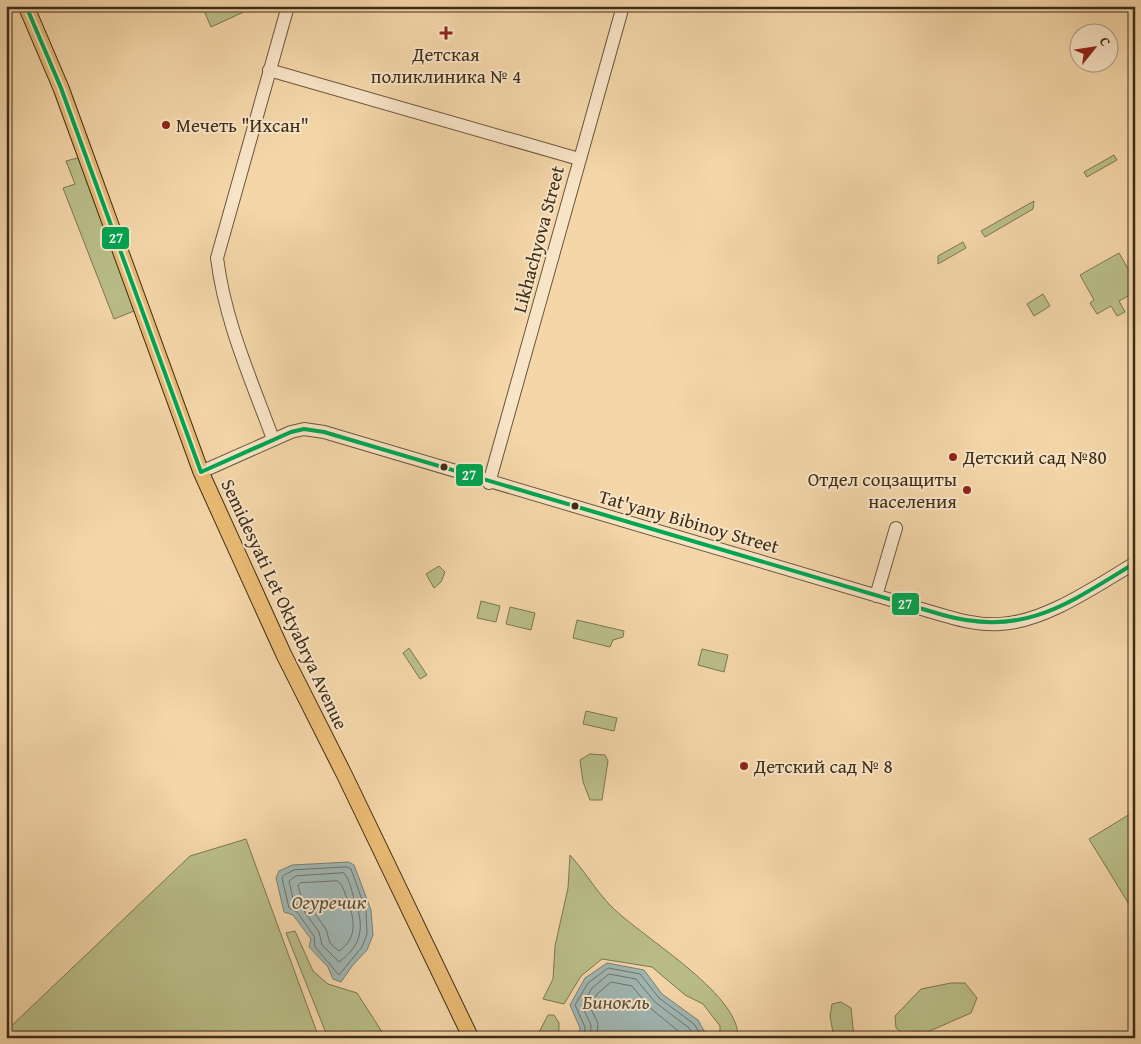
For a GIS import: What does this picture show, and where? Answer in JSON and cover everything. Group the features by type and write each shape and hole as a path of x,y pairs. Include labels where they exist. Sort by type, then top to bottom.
{"main road":[{"name":"Semidesyati Let Oktyabrya Avenue","path":"26,6 61,88 202,472 284,655 345,776 470,1038"}],"street":[{"path":"273,439 234,337 221,288 217,258 288,6"},
{"name":"Likhachyova Street","path":"489,482 503,440 579,159 623,6"},
{"path":"269,70 579,159"},
{"name":"Tat'yany Bibinoy Street","path":"202,472 273,439 304,430 324,432 959,620 991,624 1016,622 1047,612 1135,563"},
{"path":"876,596 896,528"}],"green space":[{"path":"202,6 246,6 248,10 211,27"},
{"path":"1114,155 1117,160 1087,177 1084,172"},
{"path":"81,157 134,311 114,319 63,188 75,184 66,161"},
{"path":"1034,201 1033,209 985,237 981,231"},
{"path":"963,242 966,248 938,264 938,256"},
{"path":"1119,253 1135,281 1135,292 1119,301 1125,312 1117,316 1111,306 1097,314 1090,303 1094,300 1080,275"},
{"path":"1043,294 1050,306 1034,316 1027,304"},
{"path":"439,566 445,572 441,582 434,588 426,574"},
{"path":"481,601 500,606 496,622 477,618"},
{"path":"510,607 535,613 531,630 506,624"},
{"path":"577,620 624,631 623,637 613,640 610,647 573,638"},
{"path":"409,648 427,675 420,679 403,653"},
{"path":"702,649 728,655 724,672 698,665"},
{"path":"586,711 617,718 614,731 583,724"},
{"path":"590,754 605,755 608,761 602,800 590,800 583,782 580,760"},
{"path":"1135,811 1135,914 1089,839"},
{"path":"246,839 319,1038 6,1038 6,1031 190,856"},
{"path":"570,855 608,903 685,965 723,1002 734,1020 738,1038 720,1038 720,1026 703,1004 685,995 652,967 602,959 581,976 564,1004 543,999 553,979 555,946 568,888"},
{"path":"295,931 313,971 328,984 357,993 386,1038 328,1038 286,933"},
{"path":"951,983 965,983 977,998 971,1013 925,1033 915,1031 903,1034 896,1028 895,1016 921,989"},
{"path":"841,1002 851,1008 854,1038 834,1038 830,1016 832,1004"},
{"path":"548,1015 554,1015 559,1023 559,1038 536,1038"}],"water":[{"name":"Огуречик","path":"349,862 354,865 371,910 373,935 367,950 352,966 341,982 333,979 328,967 309,947 311,939 293,915 284,912 276,878 279,871 292,865"},
{"name":"Бинокль","path":"607,963 644,970 662,994 698,1020 708,1038 579,1038 580,1028 570,1005 585,978"}],"transit line":[{"name":"27","path":"26,6 61,88 201,472"},
{"name":"27","path":"201,472 291,432 304,429 324,432 943,615 972,621 998,622 1022,619 1045,613 1089,591 1135,563"}],"place":[{"name":"Детская поликлиника № 4","path":"446,33"},
{"name":"Мечеть \"Ихсан\"","path":"166,125"},
{"name":"Детский сад №80","path":"953,457"},
{"name":"Отдел соцзащиты населения","path":"967,490"},
{"name":"Детский сад № 8","path":"744,766"}]}
